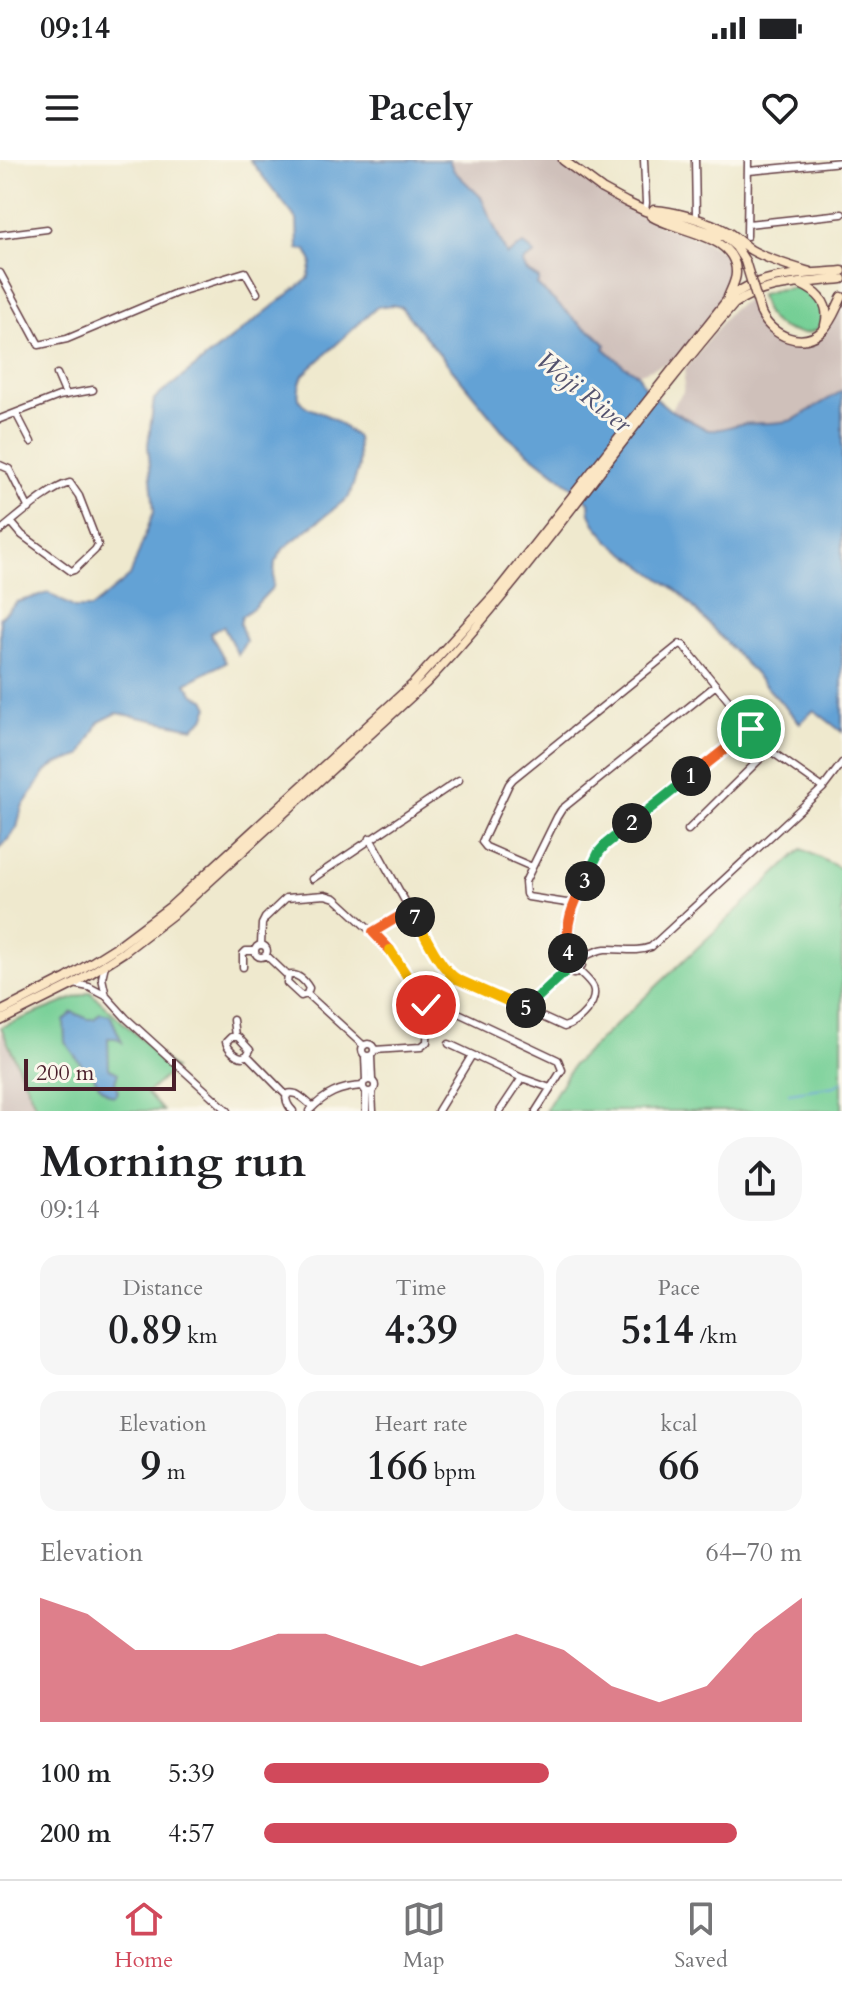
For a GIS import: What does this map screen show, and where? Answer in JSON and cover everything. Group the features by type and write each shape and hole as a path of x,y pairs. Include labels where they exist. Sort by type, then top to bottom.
{"main road":[{"path":"563,160 602,189 645,211 725,237 745,261 761,313 770,328 787,337 804,340 823,331 842,297"},
{"path":"645,211 667,211 718,227 763,256 817,274"},
{"path":"645,211 657,220 711,239 730,254 736,273 728,299"},
{"path":"682,363 728,299 740,289 763,280 842,271"},
{"path":"0,1012 67,978 118,946 170,907 413,684 496,593 682,363 740,299 772,288 842,279"},
{"path":"799,283 825,304 827,316 823,331"},
{"path":"0,1021 105,965 176,912 426,683 480,623 569,505"}],"street":[{"path":"644,160 645,211"},
{"path":"695,160 696,216"},
{"path":"747,236 748,160"},
{"path":"749,171 842,162"},
{"path":"748,224 842,214"},
{"path":"0,235 47,229"},
{"path":"0,273 39,345 67,339 176,293 245,272 257,293"},
{"path":"67,339 71,349"},
{"path":"57,374 66,395"},
{"path":"0,419 66,395 93,390"},
{"path":"16,413 31,442"},
{"path":"0,465 9,469 29,509"},
{"path":"0,531 11,522 58,488 70,483 79,496 98,545 71,571 22,535 11,522"},
{"path":"532,867 486,847 482,842 513,779 680,644 769,750 823,788"},
{"path":"573,904 528,897 526,894 525,882 562,809 716,685"},
{"path":"569,956 568,920 599,852 751,729"},
{"path":"688,830 769,750"},
{"path":"580,959 598,950 629,951 651,947 823,788 842,763"},
{"path":"312,879 459,780"},
{"path":"370,838 452,976 564,1027 570,1026 593,1000 593,986 579,971"},
{"path":"261,944 265,918 286,898 325,895 335,898 373,932 396,957 423,1001 428,1017 428,1035 425,1045 415,1049 370,1054"},
{"path":"373,932 410,910"},
{"path":"255,951 261,944"},
{"path":"261,944 267,948 266,955"},
{"path":"255,951 259,956 266,955"},
{"path":"243,967 243,954 255,951"},
{"path":"266,955 288,976 297,975 309,988 307,994 364,1046 371,1045 366,1111"},
{"path":"569,956 580,959 582,965 579,971 574,974 565,972 562,963 569,956"},
{"path":"105,965 102,978 106,996"},
{"path":"525,1009 565,972"},
{"path":"74,984 89,987 106,996 228,1111"},
{"path":"423,1001 452,1010 558,1060 562,1070 536,1111"},
{"path":"233,1020 235,1036 250,1050 247,1055 239,1057 228,1047 226,1042 235,1036"},
{"path":"449,1044 550,1088"},
{"path":"247,1055 287,1096"},
{"path":"438,1111 472,1055"},
{"path":"500,1111 522,1078"},
{"path":"287,1096 294,1093 311,1109 337,1089 368,1086"},
{"path":"368,1086 373,1111"},
{"path":"287,1096 286,1104 293,1111"}],"shaded area":[{"path":"449,160 555,160 629,210 720,250 727,256 733,273 727,293 675,360 638,374 623,365 604,348 606,345 594,333 536,285 539,279 523,264 535,253 524,244 507,256 481,197 454,171"},
{"path":"751,299 764,329 778,338 800,344 811,343 824,336 842,303 842,391 785,423 708,430 670,410 683,392 685,370 731,310"},
{"path":"1,1027 38,1111 0,1111"}],"green space":[{"path":"797,287 810,293 822,310 819,327 811,332 800,333 775,323 760,295"},
{"path":"802,849 842,869 842,1111 545,1111 573,1065"},
{"path":"90,992 174,1069 147,1093 163,1111 38,1111 1,1027"}],"water":[{"name":"Woji River","path":"250,160 449,160 454,171 481,197 507,255 524,244 535,254 523,264 539,279 537,285 583,327 594,333 606,345 604,348 623,365 638,374 645,389 670,410 708,430 793,420 842,391 842,732 814,710 800,723 680,593 610,542 595,524 589,502 507,436 401,307 377,307 303,375 299,386 298,394 303,404 333,419 357,437 359,467 349,497 284,548 275,562 273,587 242,616 240,624 246,641 238,655 223,626 210,633 226,662 186,683 194,695 205,699 209,707 204,719 193,728 117,713 99,722 81,756 56,764 46,772 22,807 17,828 0,849 0,618 17,602 48,593 75,608 91,608 130,576 154,511 148,445 154,399 308,279 312,262 306,250 298,249 297,220"},
{"path":"72,1012 88,1019 94,1019 100,1013 110,1015 122,1042 108,1038 109,1068 118,1073 115,1082 118,1092 114,1096 100,1086 92,1071 81,1064 65,1042 64,1021"}],"waterway":[{"path":"789,1093 835,1086 842,1082"}],"route":[{"path":"426,1005 396,957 373,932 410,910 452,976 525,1009 565,972 562,963 569,956 568,920 599,852 751,729"}]}
